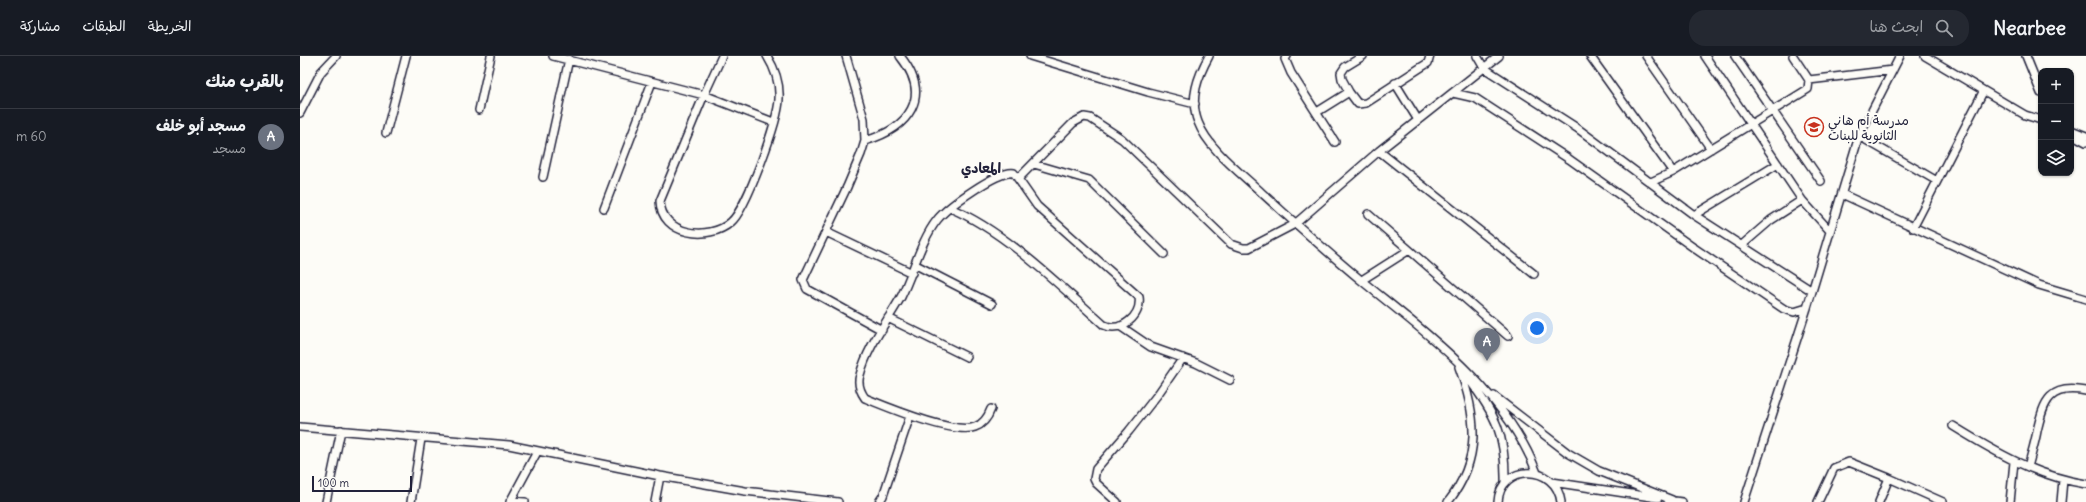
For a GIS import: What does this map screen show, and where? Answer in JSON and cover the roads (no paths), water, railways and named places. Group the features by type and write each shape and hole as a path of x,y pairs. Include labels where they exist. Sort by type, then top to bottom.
{"street":[{"path":"300,113 321,72 336,56"},
{"path":"386,133 406,56"},
{"path":"479,110 491,56"},
{"path":"553,56 704,95 773,122"},
{"path":"722,56 704,95 660,201 660,210 664,218 673,226 684,232 703,233 716,230 731,222 735,218 758,168 779,106 779,88 773,68 767,56"},
{"path":"846,56 864,118 865,141 861,154 803,280 804,287 825,300 882,330"},
{"path":"865,141 883,136 895,128 914,103 916,94 914,79 909,67 900,56"},
{"path":"1030,56 1148,92 1195,104"},
{"path":"1210,56 1197,83 1195,104 1198,123 1211,142 1295,224 1452,357 1479,383 1568,453 1611,476 1672,500"},
{"path":"1287,56 1287,66 1335,142"},
{"path":"1363,56 1345,67 1341,73 1342,79 1349,92 1357,103 1363,104 1428,62 1430,56"},
{"path":"1477,56 1484,68 1577,128 1694,215 1812,291"},
{"path":"1018,179 1073,123 1081,118 1087,117 1098,122 1122,139 1222,236 1237,247 1249,248 1295,224 1379,151 1499,56"},
{"path":"1590,56 1673,172"},
{"path":"1646,56 1711,149"},
{"path":"1705,56 1802,200 1830,231"},
{"path":"1735,56 1821,181"},
{"path":"1650,182 1673,172 1773,112 1808,89 1809,80 1793,56"},
{"path":"1744,502 1807,308 1859,136 1900,56"},
{"path":"1925,56 1983,92 2025,115 2038,119"},
{"path":"2026,56 2038,86"},
{"path":"543,177 569,59"},
{"path":"1809,80 1892,70"},
{"path":"604,208 652,82"},
{"path":"1395,84 1418,120"},
{"path":"1317,112 1349,92"},
{"path":"1913,228 1983,92"},
{"path":"1453,93 1475,98 1550,146 1694,248 1784,309 1794,312 1807,308"},
{"path":"2074,131 2086,136"},
{"path":"1859,136 1937,181"},
{"path":"2074,136 2086,142"},
{"path":"1379,151 1534,274"},
{"path":"1034,164 1089,180 1164,254"},
{"path":"1694,215 1778,164"},
{"path":"950,208 969,216 1016,250 1109,328 1120,326 1130,321 1138,313 1139,297 1037,206 1012,172 999,175 986,182 950,208 934,224 912,273 870,350 860,376 860,390 865,398 910,416 960,428 975,427 986,420 991,409"},
{"path":"1842,194 2039,285 2086,299"},
{"path":"1742,245 1771,220 1802,200"},
{"path":"1368,214 1508,336"},
{"path":"826,232 912,273"},
{"path":"1362,280 1409,250"},
{"path":"916,265 992,304"},
{"path":"888,318 967,357"},
{"path":"1120,326 1143,344 1182,358 1230,380"},
{"path":"1452,357 1480,394 1496,420 1503,446 1505,483 1497,501"},
{"path":"1117,502 1096,483 1094,479 1096,469 1129,431 1158,394 1182,358"},
{"path":"1448,502 1465,476 1473,450 1473,417 1460,367"},
{"path":"1479,383 1502,412 1537,473 1552,482 1682,502"},
{"path":"2028,467 2040,415 2047,399 2062,390 2086,391"},
{"path":"879,502 883,496 910,416"},
{"path":"300,426 421,439 509,445 537,452 660,476 746,491 838,502"},
{"path":"1953,426 2014,462 2063,480 2086,484"},
{"path":"326,502 341,430"},
{"path":"410,502 421,439"},
{"path":"525,502 510,501 537,452"},
{"path":"1818,502 1834,468 1849,462 1889,478 1938,501"},
{"path":"2010,502 2014,462"},
{"path":"1505,483 1519,474 1537,473"},
{"path":"656,502 660,476"},
{"path":"1879,502 1889,478"},
{"path":"2061,502 2063,480"},
{"path":"1552,482 1558,491 1561,502"}],"place":[{"name":"مدرسة أم هاني الثانوية للبنات","path":"1814,127"},
{"name":"مسجد أبو خلف","path":"1487,361"}],"district":[{"name":"المعادي","path":"981,168"}]}
